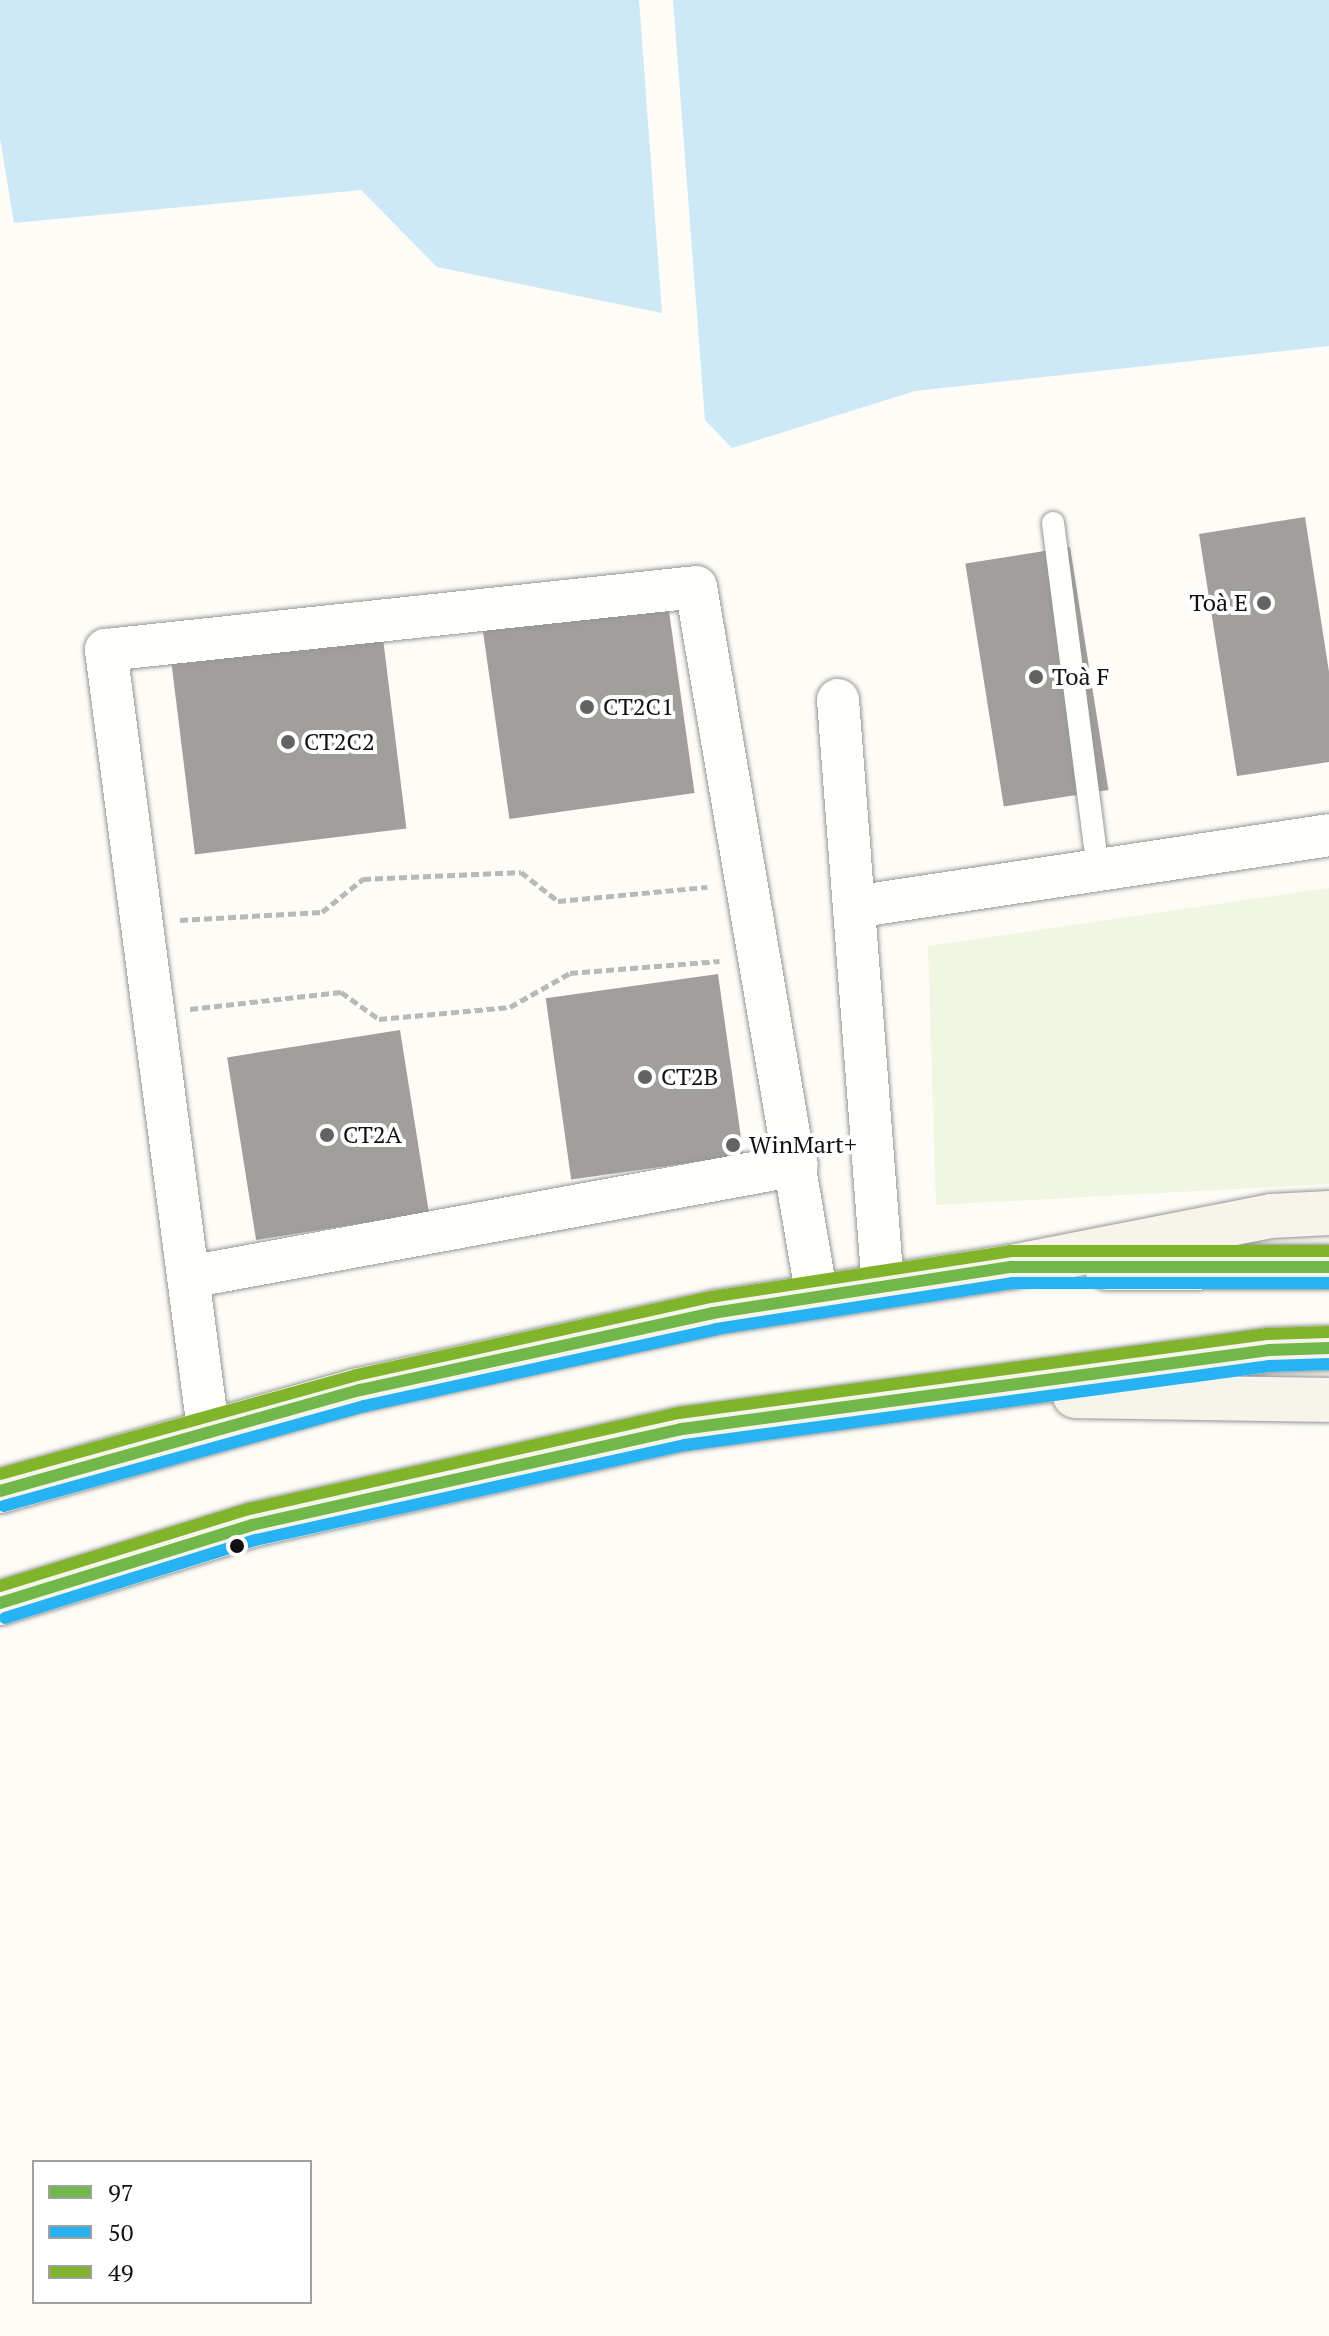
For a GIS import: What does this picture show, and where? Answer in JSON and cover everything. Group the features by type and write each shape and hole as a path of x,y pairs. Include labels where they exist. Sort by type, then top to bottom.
{"main road":[{"path":"0,1491 208,1429 593,1338 1011,1267 1271,1216 1329,1213"},
{"path":"1011,1267 1329,1267"},
{"path":"0,1603 252,1525 448,1478 682,1429 1269,1350 1329,1348"},
{"path":"941,1392 1329,1400"}],"street":[{"path":"208,1429 106,650 696,587 797,1165 817,1298"},
{"path":"838,700 883,1287"},
{"path":"854,907 1329,835"},
{"path":"189,1277 797,1165"}],"lane":[{"path":"1053,523 1098,870"}],"path":[{"path":"142,922 322,912 363,879 521,872 558,901 748,883"},
{"path":"154,1014 341,992 379,1019 510,1007 570,973 761,957"}],"green space":[{"path":"1329,888 1329,1184 936,1205 928,946"}],"water":[{"path":"0,0 639,0 662,313 437,267 361,190 14,223 0,138"},
{"path":"673,0 1329,0 1329,346 915,391 732,448 705,420"}],"building":[{"name":"Toà E","path":"1305,517 1329,672 1329,762 1237,776 1199,534"},
{"name":"Toà F","path":"1070,547 1108,790 1004,807 965,564"},
{"name":"CT2C1","path":"667,597 695,793 509,819 482,623"},
{"name":"CT2C2","path":"382,630 406,829 195,854 171,656"},
{"name":"CT2B","path":"718,974 743,1155 571,1179 546,998"},
{"name":"CT2A","path":"400,1030 429,1213 256,1240 227,1057"}],"transit line":[{"name":"49","path":"0,1474 356,1375 711,1297 1010,1251 1329,1251"},
{"name":"97","path":"0,1491 360,1390 713,1313 1011,1267 1329,1267"},
{"name":"50","path":"4,1506 364,1406 716,1329 1012,1283 1329,1283"},
{"name":"49","path":"0,1586 249,1509 679,1413 1267,1334 1328,1332"},
{"name":"97","path":"0,1603 252,1525 682,1429 1269,1350 1329,1348"},
{"name":"50","path":"5,1618 256,1540 685,1445 1270,1366 1329,1364"}],"place":[{"name":"Toà E","path":"1264,603"},
{"name":"Toà F","path":"1036,677"},
{"name":"CT2C1","path":"587,707"},
{"name":"CT2C2","path":"288,742"},
{"name":"CT2B","path":"645,1077"},
{"name":"CT2A","path":"327,1135"},
{"name":"WinMart+","path":"733,1145"}]}
